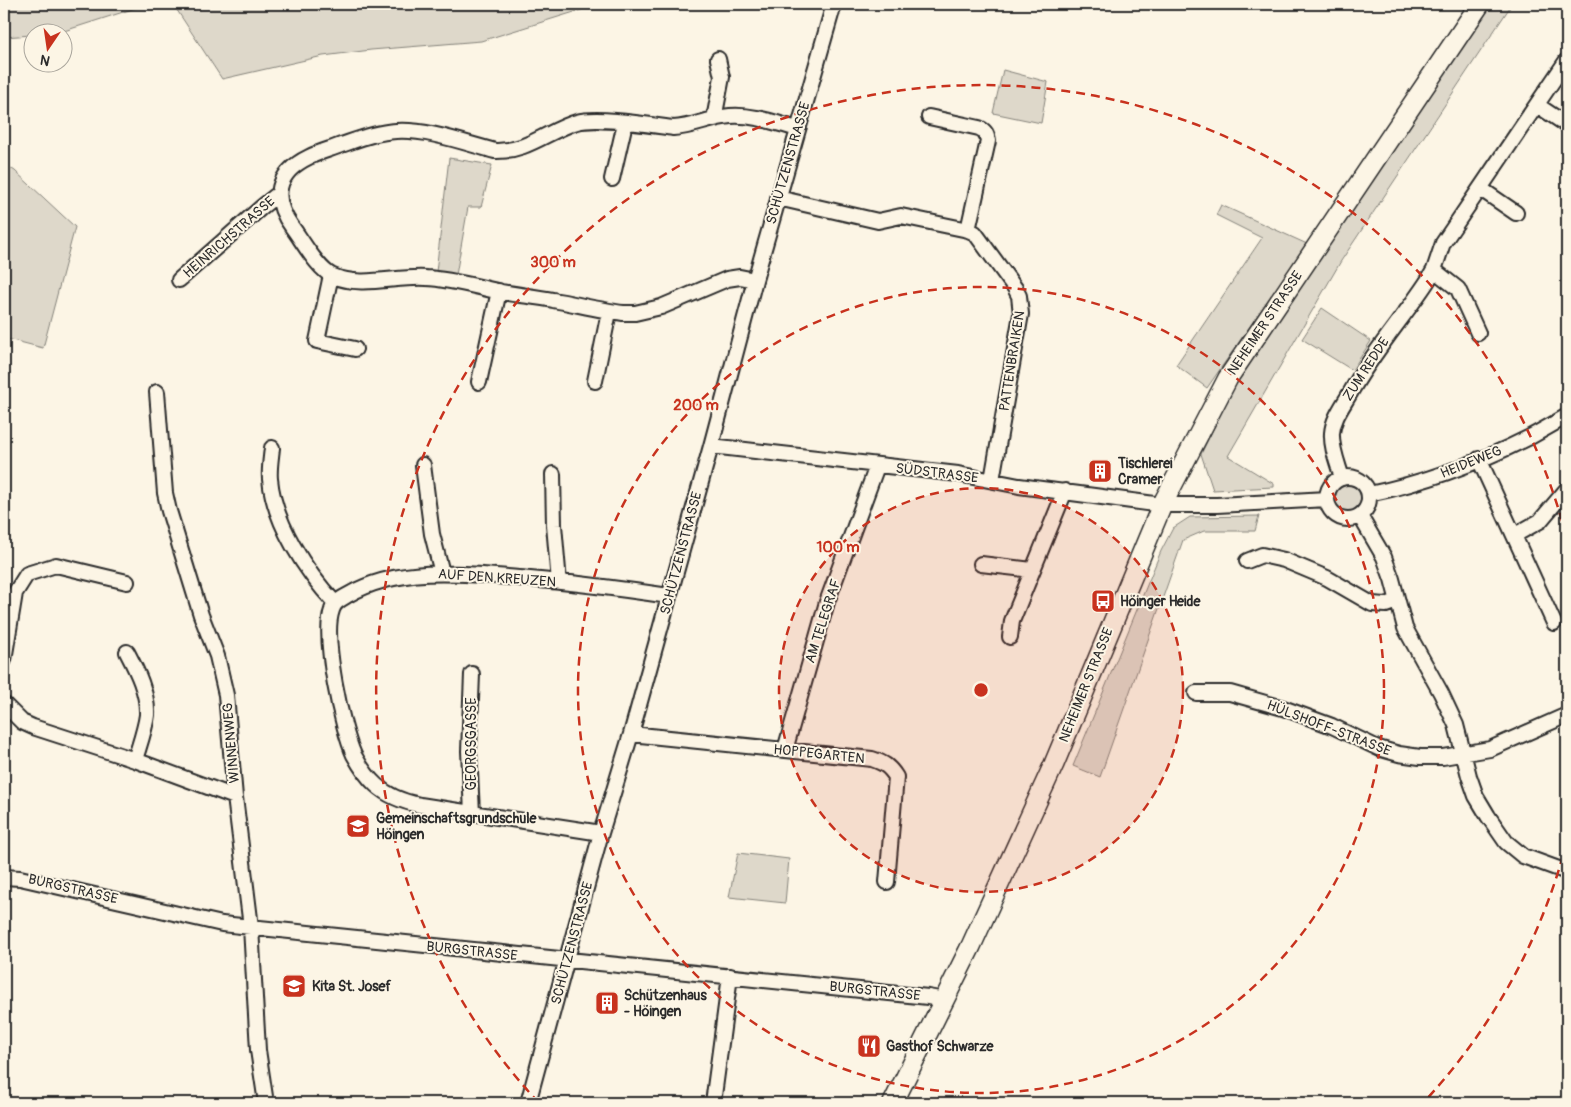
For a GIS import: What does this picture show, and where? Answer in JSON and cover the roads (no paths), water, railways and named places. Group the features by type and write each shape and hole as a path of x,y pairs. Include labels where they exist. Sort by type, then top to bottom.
{"main road":[{"name":"NEHEIMER STRASSE","path":"893,1103 971,946 1054,764 1162,505 1228,378 1480,4"}],"street":[{"name":"SCHÜTZENSTRASSE","path":"528,1103 601,833 631,734 755,280 834,4"},
{"path":"714,119 722,77 718,60"},
{"name":"ZUM REDDE","path":"1342,478 1332,436 1338,414 1364,367 1416,299 1434,270 1443,243 1567,60"},
{"path":"1537,105 1567,125"},
{"name":"HEINRICHSTRASSE","path":"331,276 317,261 284,215 278,194 280,185 294,167 310,156 373,134 396,131 418,132 495,151 504,151 523,147 578,121 588,120 673,128 686,127 731,116 749,117 798,129"},
{"path":"778,198 878,221 901,216 968,230 988,141 986,133 979,128 929,117"},
{"path":"612,179 625,123"},
{"path":"1481,189 1516,212"},
{"name":"HEINRICHSTRASSE","path":"179,280 278,194"},
{"name":"PATTENBRAIKEN","path":"968,230 975,233 1015,288 1021,305 992,480"},
{"path":"1434,270 1458,290 1478,333"},
{"path":"355,349 317,341 331,276 360,281 426,278 623,313 647,311 661,307 727,279 740,277 755,280"},
{"path":"479,382 499,291"},
{"path":"595,381 609,312"},
{"name":"WINNENWEG","path":"157,392 168,511 191,584 217,656 226,695 235,797 251,927 258,1050 266,1103"},
{"name":"HEIDEWEG","path":"1369,494 1430,478 1480,459 1530,437 1567,416"},
{"name":"SÜDSTRASSE","path":"711,446 958,474 1019,486 1162,505"},
{"path":"272,448 270,479 277,512 296,551 322,589 335,603 331,611 330,625 333,673 339,707 354,755 376,786 393,798 420,805 601,833"},
{"path":"1480,459 1554,623"},
{"path":"423,465 432,534 442,573"},
{"name":"AM TELEGRAF","path":"786,750 827,602 877,466"},
{"path":"553,474 554,525 559,582"},
{"path":"1349,477 1362,482 1369,494 1368,506 1360,516 1348,519 1341,518 1331,511 1327,499 1331,486 1342,478 1349,477"},
{"path":"1515,535 1540,521 1567,489"},
{"path":"1010,637 1012,621 1065,492"},
{"path":"1162,505 1217,505 1327,499"},
{"path":"1360,516 1384,557 1405,628 1441,693 1456,725 1468,776 1476,796 1506,842 1523,856 1567,872"},
{"path":"1247,561 1262,555 1284,560 1327,578 1372,604 1386,605 1397,601"},
{"path":"981,564 1032,570"},
{"path":"4,660 15,592 27,574 56,565 127,582"},
{"name":"AUF DEN KREUZEN","path":"335,603 371,585 403,578 442,573 610,587 669,596"},
{"path":"127,652 139,674 146,703 145,725 136,760"},
{"name":"GEORGSGASSE","path":"472,674 470,751 472,813"},
{"name":"HÜLSHOFF-STRASSE","path":"1196,693 1230,693 1283,708 1332,726 1361,741 1399,754 1420,757 1443,758 1490,749 1567,715"},
{"path":"4,704 22,722 33,728 136,760 235,797"},
{"name":"HOPPEGARTEN","path":"631,734 872,759 883,762 896,777 887,882"},
{"name":"BURGSTRASSE","path":"4,877 20,878 222,924 945,1000"},
{"path":"713,1103 730,976"}],"place":[{"name":"Tischlerei Cramer","path":"1100,471"},
{"name":"Höinger Heide","path":"1103,601"},
{"name":"Gemeinschaftsgrundschule Höingen","path":"358,826"},
{"name":"Kita St. Josef","path":"294,986"},
{"name":"Schützenhaus - Höingen","path":"607,1003"},
{"name":"Gasthof Schwarze","path":"869,1046"}]}
